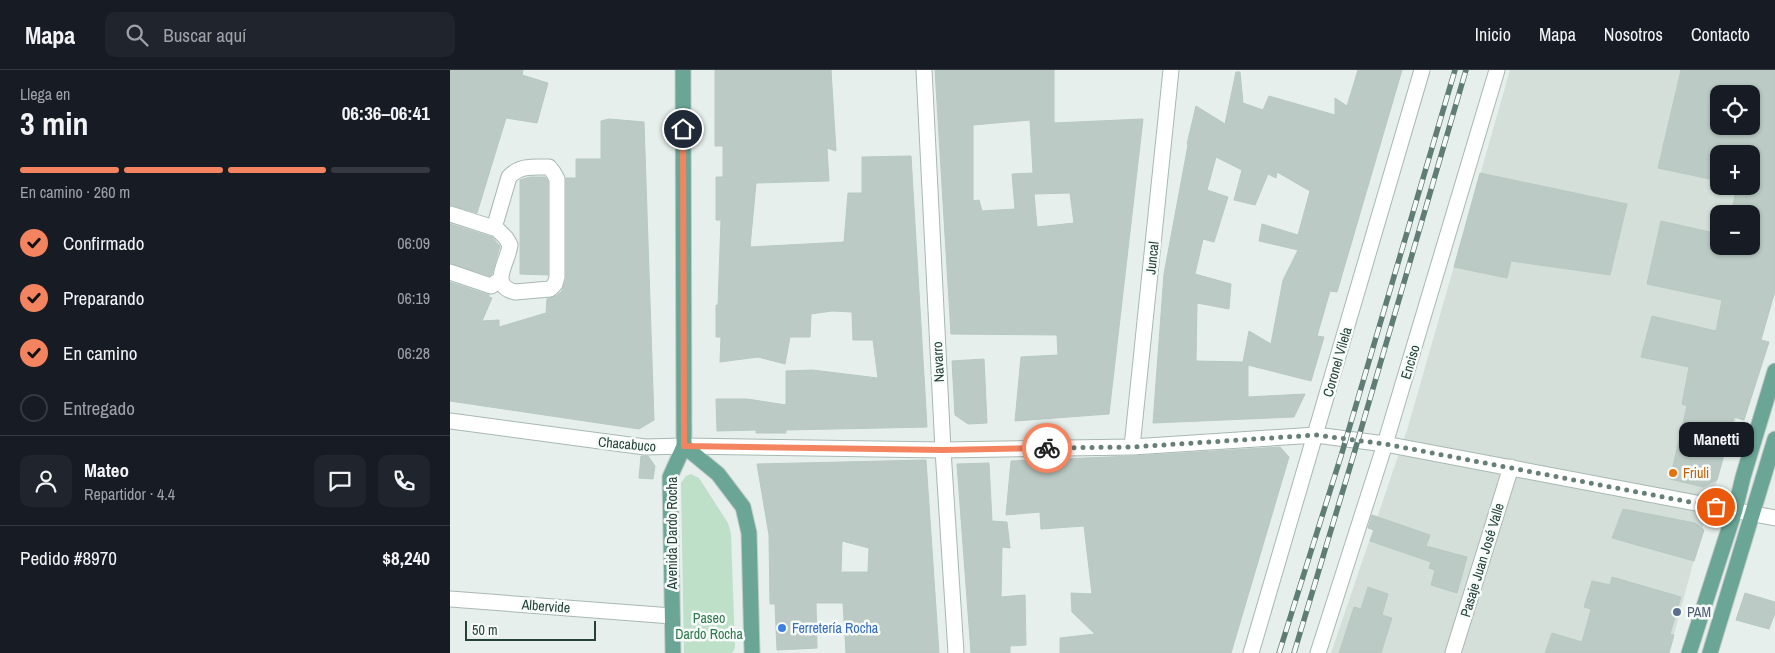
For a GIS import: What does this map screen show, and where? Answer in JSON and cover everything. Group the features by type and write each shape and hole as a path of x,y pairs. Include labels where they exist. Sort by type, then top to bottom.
{"main road":[{"name":"Avenida Dardo Rocha","path":"673,653 670,477 684,446 683,70"},
{"path":"1690,653 1735,510 1743,476 1775,371"},
{"path":"1710,653 1775,439"},
{"path":"684,446 718,474 743,507 749,533 752,653"}],"street":[{"name":"Navarro","path":"924,70 943,450 956,653"},
{"name":"Juncal","path":"1132,447 1171,70"},
{"name":"Coronel Vilela","path":"1251,653 1422,70"},
{"name":"Enciso","path":"1318,653 1385,444 1497,70"},
{"path":"450,214 494,228 506,238 510,245 502,272 503,286 515,292 550,289 555,284 557,277 557,179 549,167 515,170 509,177 494,228"},
{"path":"450,272 491,286 501,279"},
{"name":"Chacabuco","path":"450,421 645,447 943,450 1132,447 1316,435 1385,444"},
{"path":"1385,444 1775,518"},
{"name":"Pasaje Juan José Valle","path":"1453,653 1511,468"},
{"name":"Albervide","path":"450,599 672,616"}],"shaded area":[{"path":"1510,70 1775,70 1775,292 1703,526 1669,653 1331,653 1408,427"}],"green space":[{"name":"Paseo Dardo Rocha","path":"691,474 699,478 728,523 731,534 735,648 732,653 684,653 681,483 686,476"}],"building":[{"path":"450,70 523,70 522,75 548,83 537,123 506,118 477,213 450,205"},
{"path":"715,70 831,70 836,151 827,148 829,181 756,183 750,247 844,242 848,193 862,193 862,157 911,156 927,427 786,430 786,433 756,433 756,430 717,431 716,399 747,399 786,405 786,371 812,370 878,378 873,340 853,340 852,312 832,311 811,314 810,337 790,337 785,364 758,357 720,362 721,337 716,337 716,305 718,305 721,220 716,220 716,177 723,177 723,146 715,146"},
{"path":"935,70 1054,70 1054,123 1143,119 1109,414 1015,421 1021,357 1058,355 1057,335 951,334","holes":["1030,120 1033,173 1012,174 1015,209 982,211 979,200 973,201 973,125","1070,193 1074,223 1037,227 1034,194"]},
{"path":"1358,70 1402,70 1337,292 1330,291 1317,336 1324,337 1311,381 1248,365 1248,397 1305,394 1294,417 1153,423 1164,274 1187,144 1196,106 1225,124 1236,72 1240,72 1243,103 1263,110 1269,96 1335,115 1335,98 1347,106","holes":["1216,157 1242,170 1234,200 1255,205 1268,174 1276,178 1277,172 1310,191 1298,235 1262,224 1259,241 1298,250 1283,280 1271,344 1249,331 1243,362 1196,361 1197,303 1229,309 1231,284 1195,274 1203,239 1214,242 1228,197 1207,190"]},
{"path":"1681,70 1775,70 1775,291 1761,340 1769,342 1744,420 1734,417 1717,480 1703,487 1670,479 1687,406 1682,404 1689,367 1641,357 1652,316 1716,331 1722,300 1647,284 1661,221 1710,232 1710,255 1760,255 1760,205 1733,205 1735,195 1760,195 1760,145 1710,145 1710,179 1658,168"},
{"path":"609,119 644,122 654,420 639,429 450,401 450,282 489,295 492,298 482,321 499,320 499,327 546,313 547,299 556,296 562,291 566,279 566,178 576,178 576,159 601,159 601,121"},
{"path":"1480,173 1627,204 1610,275 1511,261 1507,278 1454,267"},
{"path":"530,177 545,177 548,181 548,275 520,274 520,180"},
{"path":"450,224 492,237 500,246 490,276 450,263"},
{"path":"984,359 987,423 968,424 955,415 952,361"},
{"path":"1280,447 1289,457 1231,653 1060,653 1060,638 1095,634 1072,612 1071,593 1092,594 1084,526 1041,529 1040,512 1006,515 1011,461"},
{"path":"641,456 648,456 655,466 653,479 639,478"},
{"path":"926,460 939,653 846,653 843,603 816,603 817,648 777,650 775,604 770,604 769,535 757,464","holes":["842,541 869,548 868,572 841,572"]},
{"path":"989,463 992,521 1007,522 1010,548 1002,547 1001,597 1025,595 1026,645 1010,646 1010,653 971,653 957,464"},
{"path":"1623,509 1695,523 1704,530 1694,561 1612,538"},
{"path":"1372,515 1430,535 1426,546 1467,557 1457,593 1431,585 1435,570 1429,568 1431,562 1370,541 1374,530 1368,528"},
{"path":"1612,577 1681,597 1670,634 1674,635 1669,653 1545,653 1552,633 1582,642 1591,609 1584,607 1592,581 1610,585"},
{"path":"1368,587 1388,594 1382,615 1392,618 1381,653 1339,653 1354,607 1361,609"},
{"path":"1745,593 1775,602 1775,613 1769,629 1736,620"}],"railway":[{"path":"1279,653 1341,456 1455,70"},
{"path":"1294,653 1466,70"}],"way so far":[{"path":"1047,448 1132,447 1316,435 1385,444 1716,507"}],"place":[{"name":"Friuli","path":"1673,473"},
{"name":"Manetti","path":"1716,507"},
{"name":"PAM","path":"1677,612"},
{"name":"Ferretería Rocha","path":"782,628"}],"route":[{"path":"683,129 684,446 943,450 1047,448"}]}
